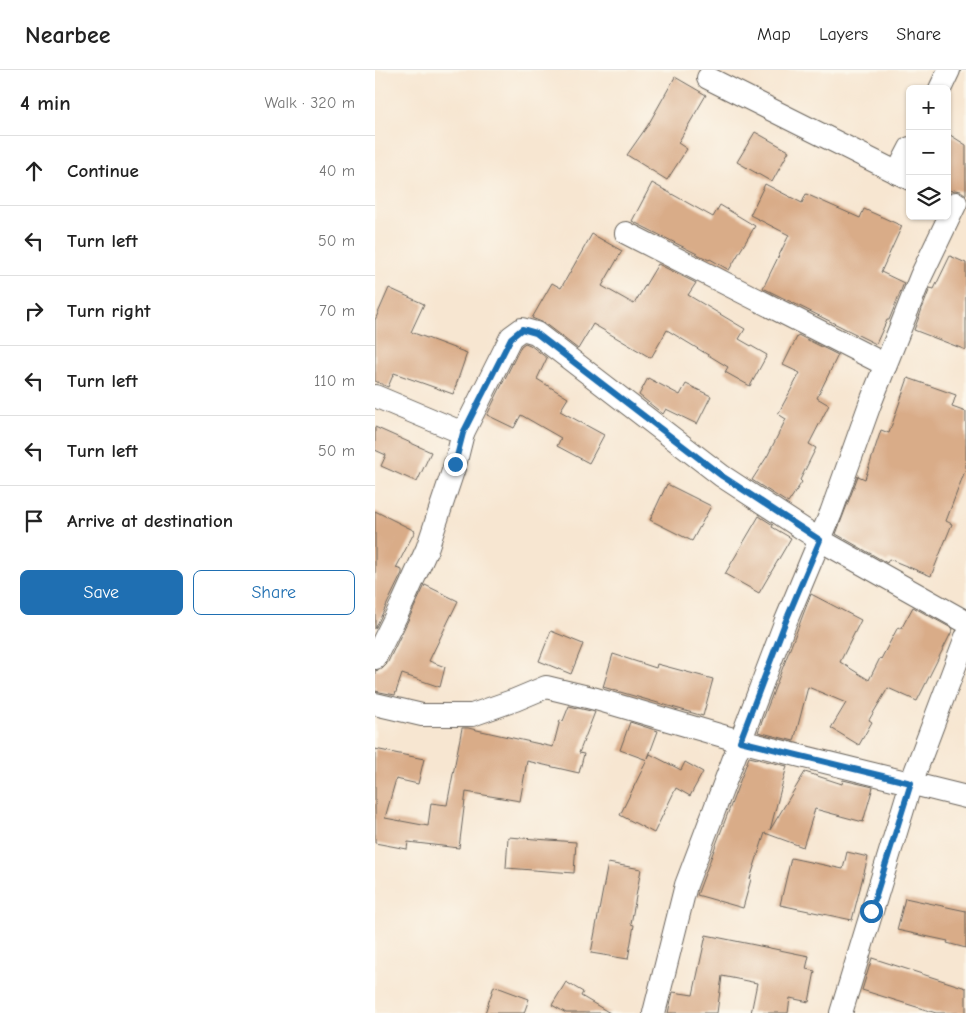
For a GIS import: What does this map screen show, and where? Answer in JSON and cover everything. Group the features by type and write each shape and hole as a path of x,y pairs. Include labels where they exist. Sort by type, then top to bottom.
{"street":[{"path":"942,85 949,70"},
{"path":"708,78 903,176"},
{"path":"654,1013 685,885 921,276 956,203"},
{"path":"626,232 886,365"},
{"path":"375,658 427,549 455,464 463,433 511,338 522,329 536,333 722,476 820,540 966,622"},
{"path":"375,396 463,433"},
{"path":"841,1013 911,783 966,637"},
{"path":"375,704 422,715 472,715 546,687 596,699 740,741 966,797"}],"building":[{"path":"675,77 706,95 678,143 687,149 667,180 627,155 648,125"},
{"path":"755,132 789,151 772,182 737,162"},
{"path":"951,136 966,145 966,195 961,191 951,191"},
{"path":"652,183 713,217 720,205 755,226 729,270 632,221"},
{"path":"765,184 802,203 806,194 860,218 864,209 902,226 881,272 904,283 889,320 887,320 876,344 763,288 789,235 750,215"},
{"path":"592,234 622,251 602,286 634,304 658,264 696,283 688,295 745,329 739,339 767,355 750,386 725,372 728,367 667,330 651,358 593,324 578,349 544,323 532,318 552,283 561,288"},
{"path":"950,256 966,263 966,350 914,330 930,288 934,289"},
{"path":"389,288 424,304 411,332 467,353 453,394 394,373 388,387 375,381 375,320"},
{"path":"798,335 838,355 817,398 829,405 809,444 816,448 800,480 802,482 788,503 752,480 768,455 786,419 778,414 800,373 783,365"},
{"path":"525,343 547,358 537,379 568,398 560,411 604,435 589,463 557,446 561,438 521,415 514,428 487,415 521,346"},
{"path":"648,378 680,395 686,384 711,396 697,424 666,409 663,414 639,395"},
{"path":"908,378 956,395 952,407 966,412 966,468 946,521 952,524 931,576 889,559 887,563 836,534 858,476 865,479 881,430 889,433"},
{"path":"375,427 431,452 417,482 381,466 386,455 375,450"},
{"path":"667,484 711,506 692,541 650,520"},
{"path":"375,511 415,531 396,568 402,570 402,573 375,629"},
{"path":"759,516 773,525 772,527 791,538 759,593 725,574"},
{"path":"425,585 458,601 429,661 445,667 440,687 402,674 395,695 375,691 375,671 382,669 387,664"},
{"path":"811,594 861,620 840,662 869,680 898,627 901,629 913,607 953,629 917,701 888,688 869,720 872,722 859,745 831,728 846,703 808,687 794,741 758,732"},
{"path":"551,631 583,644 571,674 539,661"},
{"path":"613,654 656,668 657,664 713,679 703,716 603,687"},
{"path":"569,706 595,712 579,753 584,754 579,773 527,761 520,801 466,792 459,848 408,842 407,849 375,843 375,749 424,759 418,784 396,779 385,818 428,826 431,803 447,805 462,728 553,747 560,720 563,721"},
{"path":"630,722 658,731 648,758 650,754 681,770 685,762 703,772 690,796 676,788 654,833 620,815 647,760 620,750"},
{"path":"749,757 787,766 770,830 805,772 842,784 843,780 873,787 863,822 815,809 803,847 765,833 743,908 697,895"},
{"path":"508,837 576,842 574,873 506,868"},
{"path":"847,852 868,857 852,920 780,905 791,858 843,869"},
{"path":"608,863 641,869 631,924 634,925 628,959 591,953"},
{"path":"905,898 966,911 966,948 947,943 948,941 897,930"},
{"path":"706,935 809,956 806,969 815,971 809,1002 790,998 788,1013 751,1013 757,983 722,976 717,1013 668,1013 673,992 693,995"},
{"path":"872,958 966,988 966,1013 936,1013 862,990"},
{"path":"566,982 583,992 581,996 610,1013 566,1013 552,1005"},
{"path":"494,986 529,999 524,1013 485,1013"}],"route":[{"path":"455,464 463,433 511,338 522,329 536,333 722,476 820,540 785,623 740,741 911,783 871,911"}]}
